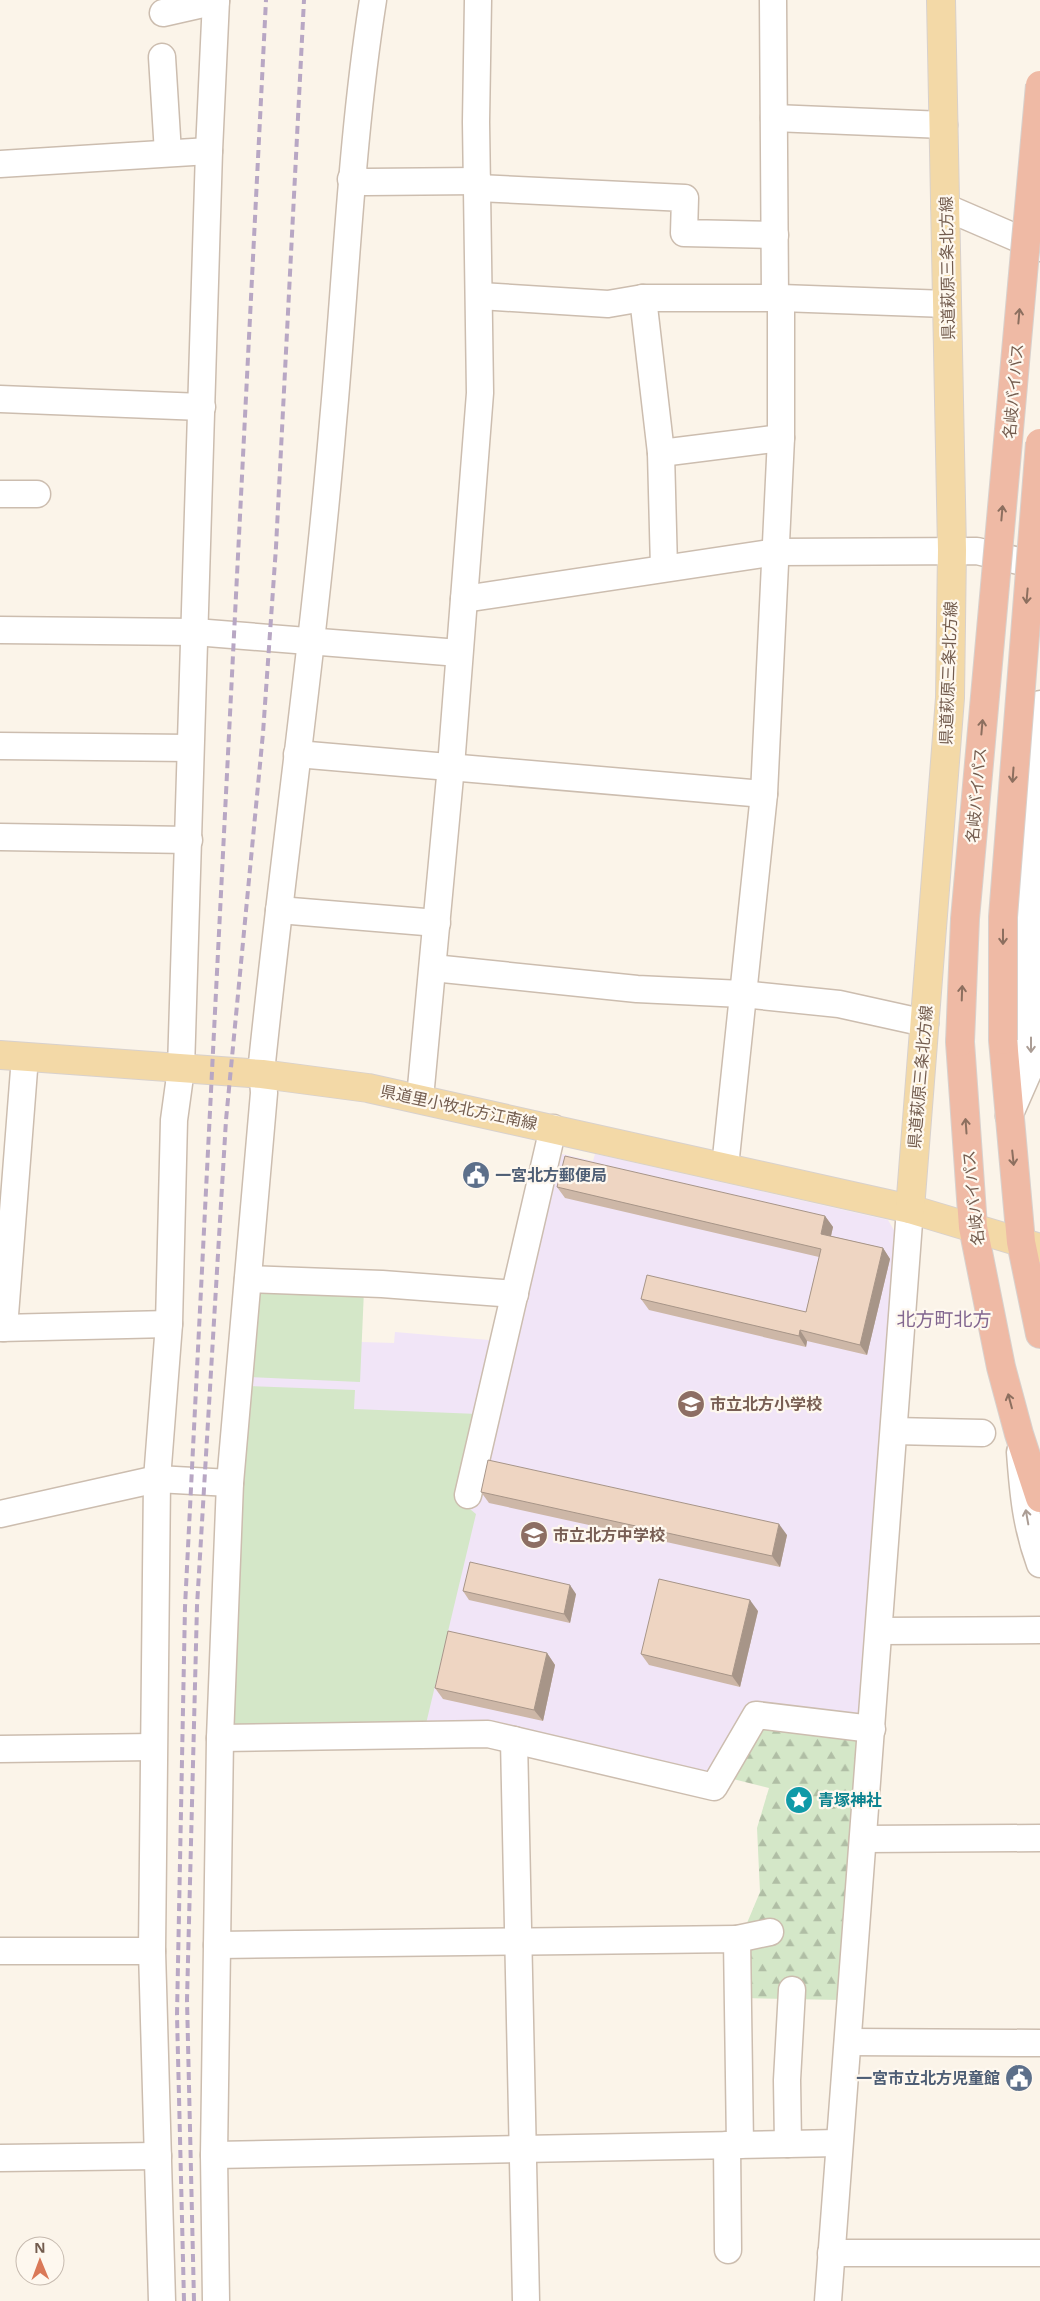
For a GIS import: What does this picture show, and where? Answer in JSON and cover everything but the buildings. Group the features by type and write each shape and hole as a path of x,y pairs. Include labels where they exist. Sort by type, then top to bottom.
{"highway":[{"name":"名岐バイパス","path":"1040,85 965,919 960,1042 973,1227 1001,1367 1019,1434 1040,1498"},
{"name":"名岐バイパス","path":"1040,442 1002,917 1003,1040 1009,1116 1030,1245 1040,1334"}],"main road":[{"name":"県道萩原三条北方線","path":"910,1209 950,698 952,550 941,0"},
{"name":"県道里小牧北方江南線","path":"12,1056 262,1074 358,1086 420,1098 910,1209"},
{"path":"910,1209 1030,1245"}],"street":[{"path":"216,2301 214,2155 220,1738 230,1483 264,1093 262,1074 333,424 351,179 373,0"},
{"path":"420,1098 451,766 480,394 478,0"},
{"path":"725,1167 764,794 781,438 775,235 773,0"},
{"path":"162,2301 152,1951 157,1479 169,1324 174,1120 181,1069 209,151 216,1 163,13"},
{"path":"162,57 168,153"},
{"path":"774,118 944,125"},
{"path":"0,164 209,151"},
{"path":"351,179 366,182 478,184 685,198 684,233 775,235"},
{"path":"946,207 1040,248"},
{"path":"480,296 608,304 643,298 778,298 947,304"},
{"path":"643,298 660,453 664,568"},
{"path":"0,399 202,407"},
{"path":"660,453 781,438"},
{"path":"0,494 37,494"},
{"path":"464,599 776,552 977,551 1040,566"},
{"path":"0,630 195,632 460,653"},
{"path":"1009,1116 1031,1066 1027,894 1040,704"},
{"path":"0,746 190,748"},
{"path":"297,754 764,794"},
{"path":"0,837 189,840"},
{"path":"279,910 437,924"},
{"path":"433,968 637,989 742,994 839,1004 925,1023"},
{"path":"12,1056 2,1328 169,1324"},
{"path":"468,1495 553,1128"},
{"path":"828,2301 910,1209"},
{"path":"248,1279 382,1284 515,1294"},
{"path":"894,1431 982,1433"},
{"path":"1019,1434 1023,1496 1030,1535 1040,1564"},
{"path":"0,1514 157,1479 230,1483"},
{"path":"879,1631 1040,1630"},
{"path":"220,1738 488,1734 714,1787 756,1715 872,1729"},
{"path":"514,1740 526,2301"},
{"path":"0,1749 153,1747"},
{"path":"863,1839 1040,1838"},
{"path":"217,1945 737,1940 770,1932"},
{"path":"728,2250 734,2145 737,1940"},
{"path":"0,1951 152,1951"},
{"path":"788,2144 787,2080 792,1990"},
{"path":"848,2042 1040,2043"},
{"path":"214,2155 839,2143"},
{"path":"0,2158 158,2156"},
{"path":"831,2253 1040,2252"}],"shaded area":[{"path":"562,1154 593,1161 595,1154 888,1220 895,1232 859,1720 711,1778 425,1728 236,1549 255,1285 362,1342 394,1343 395,1332 513,1342 548,1185 554,1185"}],"green space":[{"path":"255,1285 364,1290 360,1382 248,1377"},
{"path":"247,1386 355,1390 354,1409 478,1414 459,1500 476,1514 425,1728 228,1726"},
{"path":"758,1727 859,1736 841,2000 743,1998 742,1935 760,1892 757,1828 769,1788 729,1778"}],"railway":[{"path":"184,2301 177,2015 185,1607 266,0"},
{"path":"194,2301 187,2000 197,1606 226,1120 263,733 276,547 304,0"}],"place":[{"name":"一宮北方郵便局","path":"476,1175"},
{"name":"市立北方小学校","path":"691,1404"},
{"name":"市立北方中学校","path":"534,1535"},
{"name":"青塚神社","path":"799,1800"},
{"name":"一宮市立北方児童館","path":"1019,2078"}],"district":[{"name":"北方町北方","path":"944,1319"}]}
